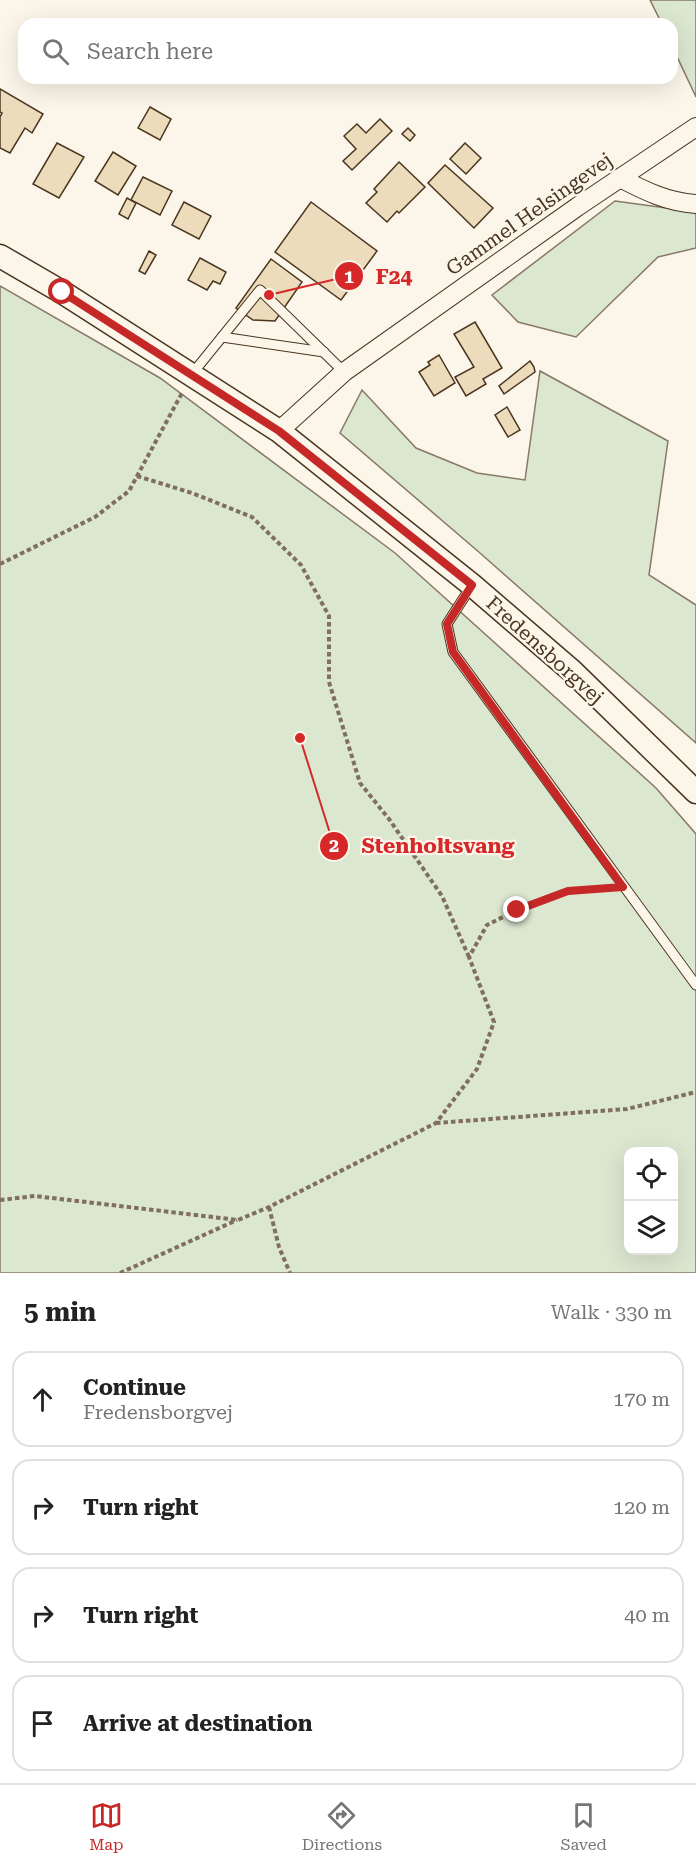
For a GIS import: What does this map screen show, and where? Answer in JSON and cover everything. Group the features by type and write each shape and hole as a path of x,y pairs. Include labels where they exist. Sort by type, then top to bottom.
{"street":[{"name":"Gammel Helsingevej","path":"279,431 344,372 696,127"},
{"path":"620,178 652,195 681,203 696,204"},
{"name":"Fredensborgvej","path":"0,256 62,292 279,431 472,585 572,671 696,792"}],"lane":[{"path":"192,374 260,290 344,372"},
{"path":"222,337 324,352"},
{"path":"472,585 447,624 453,652 696,985"}],"path":[{"path":"0,564 95,517 129,491 192,374"},
{"path":"137,476 192,493 252,517 301,565 329,616 329,682 360,783 389,819 442,896 494,1022 477,1069 436,1123"},
{"path":"469,957 488,925 517,910 568,891 623,887"},
{"path":"120,1273 269,1207 436,1123 627,1109 696,1092"},
{"path":"0,1200 35,1196 238,1220"},
{"path":"269,1207 279,1247 290,1273"}],"green space":[{"path":"650,0 696,0 696,97 678,59 678,18 659,18"},
{"path":"615,201 696,212 696,248 658,257 576,337 518,322 492,295"},
{"path":"0,286 160,378 395,553 656,788 696,834 696,1273 0,1273"},
{"path":"540,371 668,441 649,575 696,605 696,743 340,433 362,390 416,448 477,473 525,480"}],"building":[{"path":"0,89 43,114 32,133 25,128 10,153 0,148 2,113 0,112"},
{"path":"150,107 171,119 160,140 138,128"},
{"path":"380,119 392,131 352,170 343,161 356,149 344,136 357,124 366,133"},
{"path":"408,128 415,135 410,141 402,134"},
{"path":"57,143 84,157 59,198 33,184"},
{"path":"465,143 481,158 466,174 450,159"},
{"path":"113,152 136,166 118,195 95,181"},
{"path":"399,162 425,187 387,222 366,203 377,192 374,189"},
{"path":"445,165 493,208 474,228 428,183"},
{"path":"143,177 172,191 160,215 131,200"},
{"path":"127,198 136,203 128,219 119,214"},
{"path":"184,202 211,216 199,239 172,225"},
{"path":"311,202 377,251 341,300 275,252"},
{"path":"149,251 156,255 145,274 139,271"},
{"path":"200,258 226,272 220,284 213,281 207,290 188,280"},
{"path":"271,259 302,282 275,321 253,320 236,308"},
{"path":"475,322 502,368 483,379 486,384 466,396 455,377 474,367 454,334"},
{"path":"439,355 455,383 434,396 419,372"},
{"path":"530,361 535,372 504,394 499,386"},
{"path":"507,407 520,430 508,437 495,415"}],"place":[{"name":"F24","path":"269,295"},
{"name":"Stenholtsvang","path":"300,738"}],"route":[{"path":"62,292 279,431 472,585 447,624 453,652 623,887 568,891 517,910"}]}
